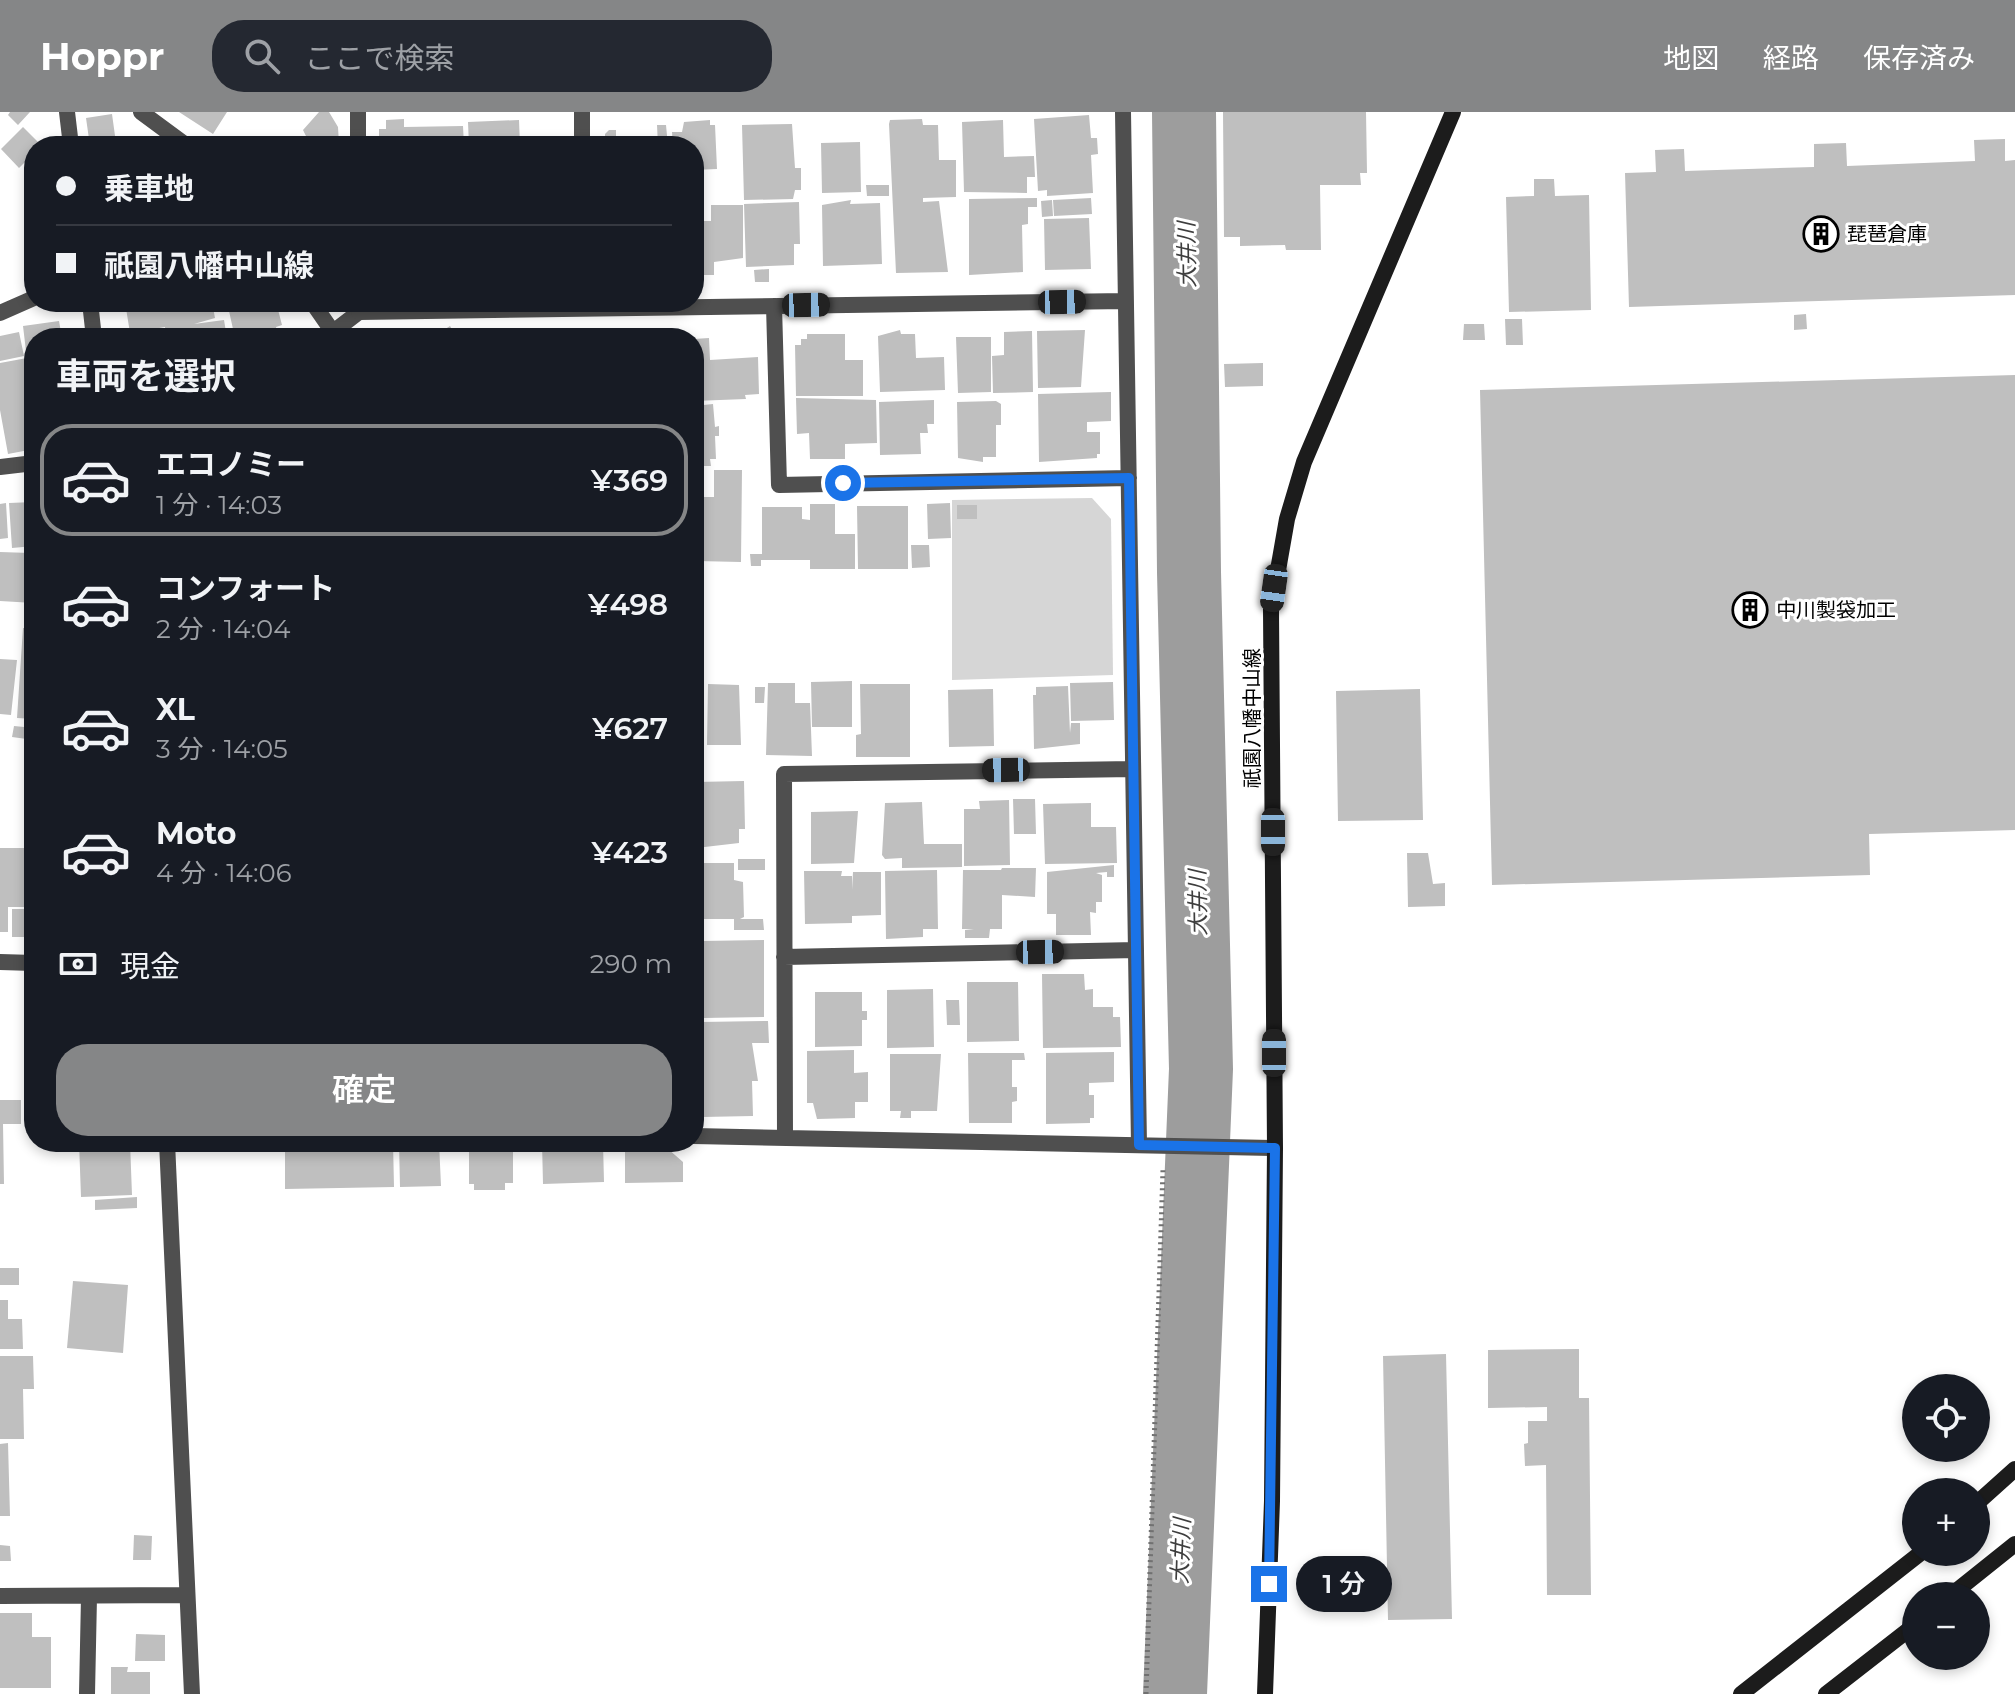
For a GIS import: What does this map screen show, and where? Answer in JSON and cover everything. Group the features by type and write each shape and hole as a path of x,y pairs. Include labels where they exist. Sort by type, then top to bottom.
{"main road":[{"name":"祇園八幡中山線","path":"1265,1694 1272,1501 1275,1148 1271,610 1277,565 1304,462 1453,112"},
{"path":"1990,1491 2015,1469"},
{"path":"1968,1582 2015,1544"},
{"path":"1741,1694 1906,1566"},
{"path":"1826,1694 1902,1635"}],"street":[{"path":"67,112 70,136"},
{"path":"141,112 173,136"},
{"path":"358,112 358,136"},
{"path":"582,112 582,136"},
{"path":"1123,112 1139,1145"},
{"path":"704,306 1126,301"},
{"path":"0,313 24,302"},
{"path":"774,306 779,485 1129,478"},
{"path":"341,328 355,312"},
{"path":"0,467 24,464"},
{"path":"785,1138 784,774 1133,769"},
{"path":"784,957 1136,950"},
{"path":"0,962 24,963"},
{"path":"704,1136 1275,1148"},
{"path":"167,1152 192,1694"},
{"path":"0,1596 187,1595"},
{"path":"87,1694 89,1597"}],"shaded area":[{"path":"1092,498 1111,519 1113,675 952,680 952,500"}],"building":[{"path":"10,112 30,112 18,125 8,115"},
{"path":"179,112 227,112 213,134"},
{"path":"319,112 329,112 338,127 339,136 306,136 303,130"},
{"path":"1223,112 1366,112 1367,173 1360,173 1361,185 1320,185 1321,250 1286,250 1285,245 1240,246 1240,237 1224,237"},
{"path":"112,114 115,136 89,136 86,118"},
{"path":"1089,115 1091,138 1097,138 1098,154 1091,155 1093,193 1047,196 1047,190 1038,191 1034,119"},
{"path":"404,119 404,127 463,126 464,136 379,136 379,129 386,129 386,120"},
{"path":"922,119 923,125 938,125 939,160 956,160 956,197 923,198 923,202 939,201 948,272 896,273 889,124 890,120"},
{"path":"519,120 520,136 469,136 468,122"},
{"path":"710,120 710,125 715,125 717,169 704,170 704,136 672,136 672,132 682,132 684,122"},
{"path":"1003,120 1004,157 1034,156 1035,177 1027,177 1027,193 964,192 962,122"},
{"path":"792,124 795,168 801,168 801,190 795,190 793,199 744,200 742,125"},
{"path":"657,125 666,125 667,136 658,136"},
{"path":"23,127 32,136 24,136 24,163 19,168 1,149"},
{"path":"609,130 616,130 616,136 605,134"},
{"name":"琵琶倉庫","path":"2005,139 2005,161 2015,160 2015,295 1629,307 1625,173 1656,172 1655,150 1684,149 1685,171 1814,167 1814,144 1846,143 1847,166 1975,161 1974,140"},
{"path":"860,142 861,192 822,193 821,143"},
{"path":"1534,179 1554,179 1555,196 1589,195 1591,310 1509,312 1506,197 1534,196"},
{"path":"866,185 889,185 889,196 867,196"},
{"path":"1037,198 1037,207 1028,207 1028,224 1022,225 1023,272 969,275 969,199"},
{"path":"1091,198 1092,214 1054,216 1053,200"},
{"path":"851,200 850,204 880,203 882,264 823,266 822,205"},
{"path":"1052,200 1053,216 1042,217 1041,201"},
{"path":"799,202 800,244 794,244 794,265 746,267 744,204"},
{"path":"711,205 743,205 743,258 714,262 714,275 704,275 704,221 711,221"},
{"path":"1089,218 1091,269 1045,270 1044,219"},
{"path":"769,269 769,282 755,282 754,270"},
{"path":"127,312 214,312 215,318 194,324 224,320 225,328 165,327 129,328"},
{"path":"229,312 279,312 282,325 276,328 233,328"},
{"path":"1806,314 1807,329 1794,330 1794,315"},
{"path":"1505,319 1522,319 1523,345 1506,345"},
{"path":"59,321 60,328 24,328 24,334 23,326"},
{"path":"1464,324 1484,324 1485,340 1463,340"},
{"path":"900,330 901,334 915,334 916,358 944,357 945,390 880,392 878,336"},
{"path":"1085,330 1081,387 1038,388 1037,331"},
{"path":"1032,331 1033,392 993,393 992,356 1004,355 1004,332"},
{"path":"19,332 24,356 0,361 0,336"},
{"path":"807,334 845,334 845,360 863,360 863,396 796,396 795,345 801,345 801,339 807,339"},
{"path":"956,337 991,337 991,392 958,393"},
{"path":"704,338 709,338 710,360 758,357 759,394 745,395 746,399 704,401"},
{"path":"24,359 24,451 8,454 0,410 0,363"},
{"path":"1263,363 1263,386 1225,387 1224,364"},
{"name":"中川製袋加工","path":"2015,375 2015,830 1869,834 1870,875 1492,885 1480,390"},
{"path":"1111,392 1111,421 1087,422 1087,432 1100,432 1100,454 1097,458 1039,462 1038,394"},
{"path":"796,398 876,400 877,443 845,444 845,459 810,459 809,433 797,434"},
{"path":"934,400 934,424 927,424 928,433 920,433 921,454 880,455 879,402"},
{"path":"996,401 1001,404 1001,425 996,425 996,457 983,457 983,462 958,458 957,402"},
{"path":"713,404 715,427 719,426 719,436 715,436 716,459 710,459 711,466 704,466 704,405"},
{"path":"714,470 742,470 741,562 704,561 704,497 714,497"},
{"path":"24,502 24,547 12,548 9,503"},
{"path":"6,503 8,538 0,539 0,504"},
{"path":"950,503 951,538 928,539 927,504"},
{"path":"810,504 835,504 835,534 855,534 855,569 810,569 810,560 761,560 761,566 751,566 750,554 762,554 762,507 802,507 802,519 810,520"},
{"path":"957,505 977,505 977,519 957,519"},
{"path":"857,506 908,506 908,569 858,569"},
{"path":"911,545 929,545 930,567 912,568"},
{"path":"0,552 24,553 24,602 0,601"},
{"path":"23,628 24,718 17,718"},
{"path":"0,659 17,660 11,715 0,714"},
{"path":"852,681 852,727 812,727 811,682"},
{"path":"1113,682 1114,720 1071,721 1070,683"},
{"path":"768,683 795,683 795,703 810,703 812,756 766,755"},
{"path":"708,684 739,685 741,745 707,745"},
{"path":"860,684 910,684 910,757 856,757 856,735 861,734"},
{"path":"1068,686 1070,733 1071,723 1080,723 1080,744 1034,749 1033,695 1036,695 1036,687"},
{"path":"755,687 765,687 764,703 755,703"},
{"path":"993,689 994,746 949,747 948,690"},
{"path":"1420,689 1423,820 1338,821 1336,691"},
{"path":"14,726 24,727 24,739 12,737"},
{"path":"744,781 745,829 739,829 739,843 704,847 704,782"},
{"path":"1013,799 1035,799 1036,834 1014,834"},
{"path":"1009,800 1010,865 964,866 964,809 980,809 979,801"},
{"path":"922,802 924,844 962,844 962,867 902,868 902,858 885,859 882,855 885,803"},
{"path":"1091,803 1091,827 1116,827 1117,863 1045,864 1043,804"},
{"path":"858,811 854,863 811,864 811,812"},
{"path":"0,848 24,848 24,907 8,907 8,932 0,932"},
{"path":"1407,853 1428,853 1433,884 1445,883 1445,906 1408,907"},
{"path":"738,859 765,859 765,870 738,870"},
{"path":"704,863 734,863 734,880 743,882 744,917 740,919 763,919 764,930 734,930 734,919 704,919"},
{"path":"1114,865 1114,877 1107,877 1107,872 1096,873 1102,875 1102,902 1096,902 1096,913 1090,912 1091,935 1056,935 1056,914 1047,914 1047,872"},
{"path":"1036,868 1035,897 1002,895 1002,929 990,929 989,938 965,938 965,930 974,929 962,929 963,870"},
{"path":"937,870 938,929 923,929 923,937 886,939 885,871"},
{"path":"804,871 842,871 841,876 852,876 852,890 853,872 881,872 881,915 852,916 852,923 805,924"},
{"path":"12,909 24,909 24,937 12,937"},
{"path":"764,940 764,1017 704,1018 704,941"},
{"path":"1042,974 1084,974 1085,990 1093,989 1093,1007 1113,1007 1113,1017 1120,1017 1121,1047 1043,1048"},
{"path":"967,982 1018,982 1019,1041 967,1042"},
{"path":"933,989 934,1047 887,1048 887,990"},
{"path":"815,992 862,992 862,1011 867,1011 867,1020 862,1020 862,1046 815,1047"},
{"path":"946,1000 959,1000 960,1025 947,1025"},
{"path":"768,1021 769,1043 752,1043 758,1081 752,1081 753,1116 704,1117 704,1022"},
{"path":"854,1050 854,1073 868,1072 868,1102 855,1102 855,1118 817,1119 813,1103 807,1103 807,1051"},
{"path":"1114,1052 1114,1082 1089,1083 1089,1095 1094,1095 1094,1118 1090,1118 1090,1123 1046,1124 1046,1053"},
{"path":"968,1053 1024,1053 1025,1060 1012,1060 1012,1087 1017,1087 1017,1101 1012,1102 1012,1123 969,1123"},
{"path":"890,1054 941,1054 937,1111 911,1111 911,1118 900,1118 901,1111 890,1111"},
{"path":"0,1100 21,1100 21,1124 3,1124 4,1184 0,1184"},
{"path":"79,1152 130,1152 132,1195 81,1197"},
{"path":"285,1152 393,1152 394,1187 285,1189"},
{"path":"399,1152 439,1152 441,1186 400,1187"},
{"path":"469,1152 513,1152 513,1183 505,1183 505,1190 474,1190 474,1184 469,1184"},
{"path":"542,1152 603,1152 604,1182 543,1184"},
{"path":"625,1152 672,1152 683,1162 683,1182 625,1183"},
{"path":"137,1197 137,1208 95,1210 95,1200"},
{"path":"0,1268 19,1268 19,1285 0,1285"},
{"path":"73,1281 128,1285 123,1353 67,1348"},
{"path":"0,1300 8,1300 8,1319 22,1319 23,1349 0,1349"},
{"path":"1579,1349 1579,1398 1589,1398 1591,1595 1547,1595 1546,1465 1525,1466 1524,1444 1528,1443 1528,1421 1547,1421 1547,1407 1488,1408 1488,1350"},
{"path":"1446,1354 1452,1619 1388,1620 1383,1356"},
{"path":"0,1356 33,1356 34,1389 23,1389 24,1439 0,1439"},
{"path":"8,1443 10,1516 0,1516 0,1444"},
{"path":"134,1535 152,1536 151,1560 133,1560"},
{"path":"0,1545 10,1546 11,1561 0,1561"},
{"path":"0,1613 32,1613 32,1637 51,1637 51,1688 0,1688"},
{"path":"136,1634 165,1635 165,1661 135,1661"},
{"path":"111,1667 128,1667 127,1672 150,1672 150,1694 111,1694"}],"waterway":[{"name":"大井川","path":"1175,1694 1201,1069 1189,572 1184,112"}],"place":[{"name":"琵琶倉庫","path":"1821,234"},
{"name":"中川製袋加工","path":"1750,610"}],"route":[{"path":"843,483 1129,478 1139,1145 1275,1148 1269,1584"}]}
